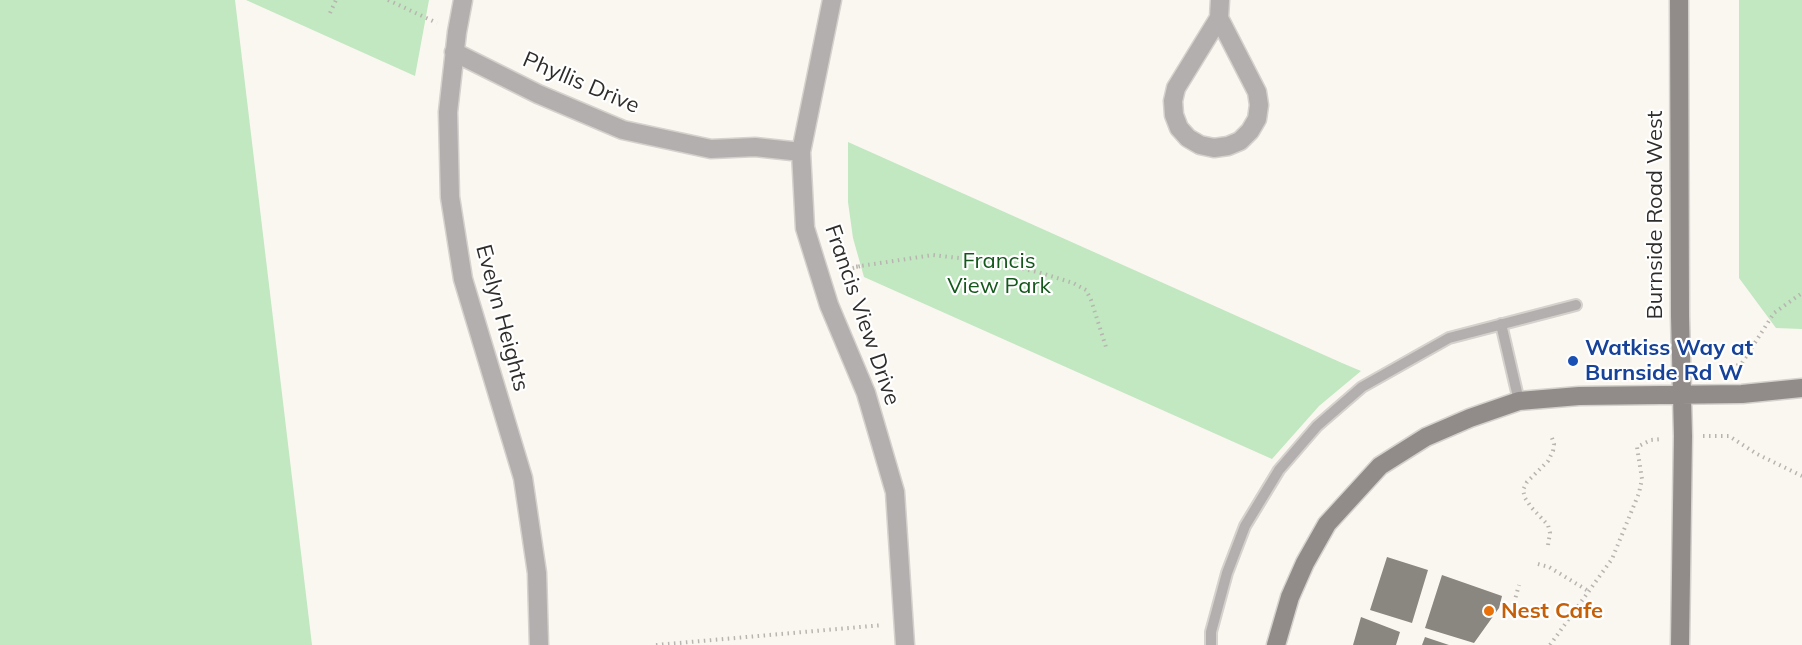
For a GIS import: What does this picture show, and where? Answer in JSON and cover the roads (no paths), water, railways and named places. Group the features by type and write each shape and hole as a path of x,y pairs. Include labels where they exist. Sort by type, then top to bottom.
{"street":[{"name":"Evelyn Heights","path":"463,0 454,52 448,112 450,197 463,279 523,478 537,573 539,645"},
{"name":"Francis View Drive","path":"832,0 801,152 805,228 829,305 866,393 895,492 905,645"},
{"name":"Burnside Road West","path":"1678,0 1683,436 1680,645"},
{"path":"1220,9 1257,92 1259,105 1257,119 1240,141 1214,148 1200,145 1184,133 1174,115 1173,101 1176,88 1220,9"},
{"name":"Phyllis Drive","path":"454,52 538,94 623,130 711,149 755,147 801,152"},
{"path":"1276,645 1290,597 1310,553 1327,524 1380,466 1426,437 1470,418 1519,401 1579,396 1742,394 1802,388"}],"lane":[{"path":"1210,645 1211,632 1227,573 1245,526 1279,470 1317,426 1362,387 1449,338 1576,305"},
{"path":"1502,324 1519,401"}],"place":[{"name":"Watkiss Way at Burnside Rd W","path":"1573,361"},
{"name":"Nest Cafe","path":"1489,611"}],"park label":[{"name":"Francis View Park","path":"999,274"}]}
